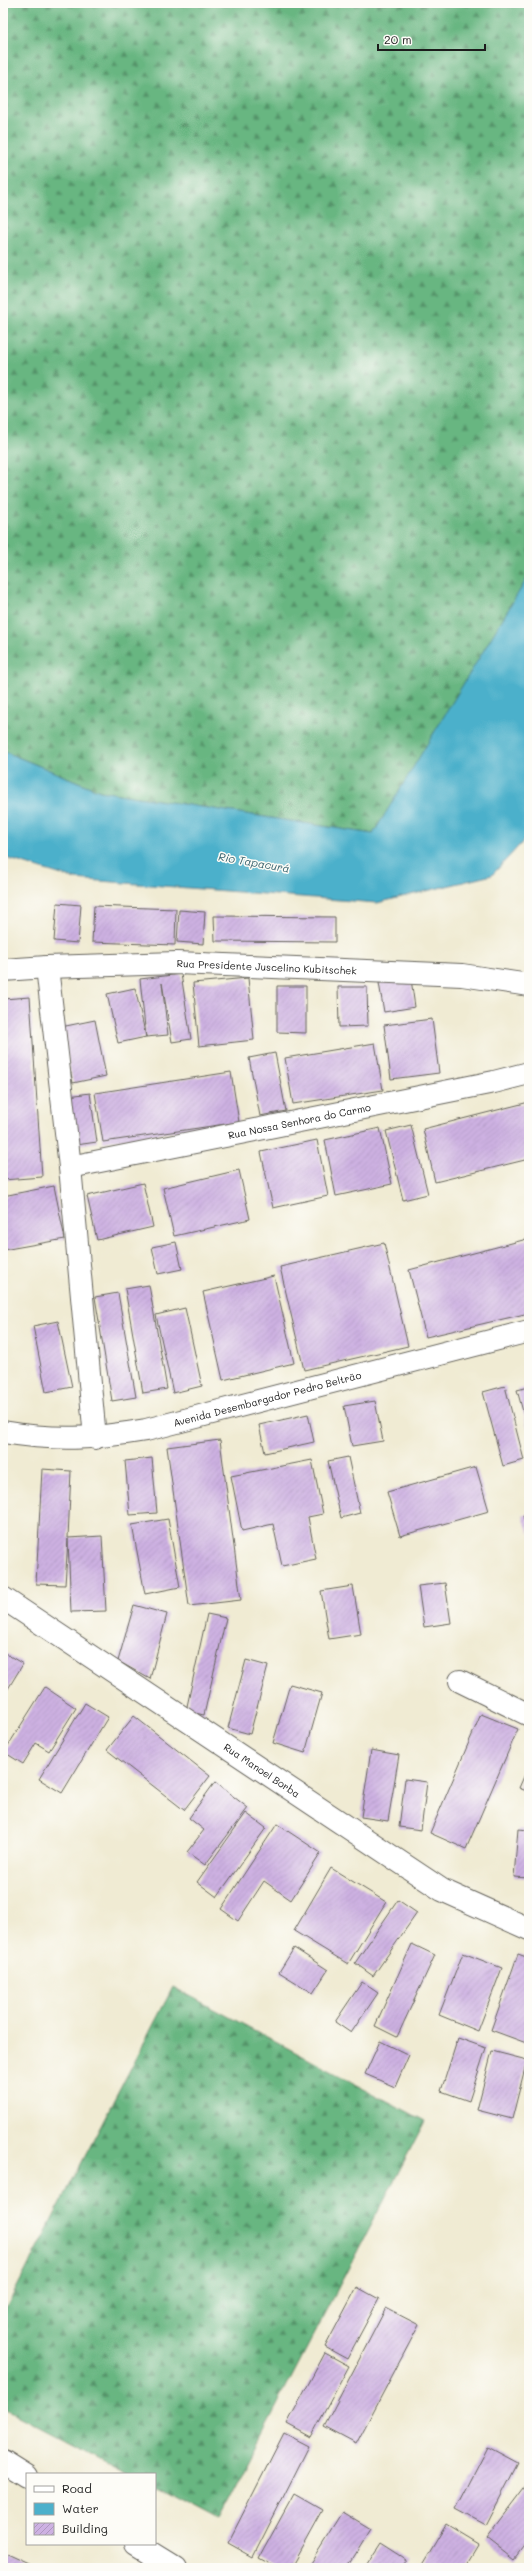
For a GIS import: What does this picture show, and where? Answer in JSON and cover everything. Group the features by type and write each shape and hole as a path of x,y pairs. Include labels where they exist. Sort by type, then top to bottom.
{"street":[{"name":"Rua Presidente Juscelino Kubitschek","path":"3,970 48,967 192,964 462,975 529,985"},
{"path":"48,967 70,1167 95,1438"},
{"name":"Rua Nossa Senhora do Carmo","path":"70,1167 494,1082 529,1073"},
{"name":"Avenida Desembargador Pedro Beltrão","path":"3,1432 37,1438 95,1438 146,1430 529,1331"},
{"name":"Rua Manoel Borba","path":"3,1598 442,1890 529,1929"},
{"path":"460,1681 529,1715"},
{"path":"3,2461 26,2475"},
{"path":"138,2545 175,2568"}],"green space":[{"path":"3,3 529,3 529,602 373,834 100,791 3,751"},
{"path":"173,1987 425,2121 217,2521 156,2489 156,2473 127,2473 3,2408 3,2314"}],"water":[{"name":"Rio Tapacurá","path":"529,575 529,835 492,875 377,903 75,879 3,857 3,751 100,791 373,834"}],"building":[{"path":"57,903 81,905 78,943 54,941"},
{"path":"94,906 176,909 175,945 92,942"},
{"path":"179,910 205,912 203,944 177,942"},
{"path":"214,916 335,917 335,942 215,941"},
{"path":"181,974 191,1039 172,1042 162,983 168,1035 146,1037 140,979"},
{"path":"248,978 254,1040 199,1046 193,983"},
{"path":"411,979 415,1007 384,1012 379,983"},
{"path":"277,986 306,986 306,1033 277,1032"},
{"path":"338,987 367,987 368,1026 339,1027"},
{"path":"135,988 146,1037 118,1043 107,994"},
{"path":"30,997 42,1177 3,1180 3,999"},
{"path":"432,1019 439,1073 391,1079 384,1025"},
{"path":"95,1020 106,1076 73,1083 61,1027"},
{"path":"375,1043 383,1090 293,1104 285,1058"},
{"path":"275,1053 286,1111 260,1116 249,1058"},
{"path":"231,1072 239,1122 103,1142 95,1093"},
{"path":"90,1093 97,1142 76,1145 69,1096"},
{"path":"529,1102 529,1159 435,1182 423,1129"},
{"path":"411,1125 428,1194 403,1200 386,1131"},
{"path":"380,1128 392,1184 336,1196 325,1140"},
{"path":"317,1140 328,1196 273,1208 261,1152"},
{"path":"239,1170 250,1219 174,1236 163,1188"},
{"path":"143,1183 153,1227 97,1240 87,1196"},
{"path":"54,1186 65,1239 3,1250 3,1196"},
{"path":"529,1239 529,1313 426,1337 409,1270"},
{"path":"176,1242 182,1269 158,1274 152,1247"},
{"path":"384,1243 408,1346 304,1370 280,1267"},
{"path":"274,1276 294,1363 223,1380 203,1292"},
{"path":"149,1285 167,1389 143,1393 125,1289"},
{"path":"118,1293 136,1397 112,1401 95,1297"},
{"path":"185,1308 202,1386 173,1393 156,1315"},
{"path":"58,1321 72,1387 46,1392 33,1326"},
{"path":"505,1386 524,1460 503,1466 483,1392"},
{"path":"529,1387 529,1433 517,1390"},
{"path":"375,1401 383,1441 352,1446 344,1406"},
{"path":"308,1414 314,1442 265,1453 259,1425"},
{"path":"220,1440 241,1600 189,1606 167,1447"},
{"path":"348,1457 360,1513 341,1518 328,1461"},
{"path":"152,1458 157,1513 130,1515 125,1461"},
{"path":"312,1460 323,1514 308,1517 316,1559 282,1566 273,1524 242,1531 231,1476"},
{"path":"476,1467 489,1511 400,1536 387,1492"},
{"path":"42,1469 71,1471 68,1538 102,1536 106,1611 71,1612 68,1539 65,1585 36,1584"},
{"path":"529,1514 529,1534 523,1516"},
{"path":"168,1519 180,1587 145,1594 132,1525"},
{"path":"445,1583 451,1623 424,1627 418,1586"},
{"path":"353,1586 361,1634 329,1639 321,1591"},
{"path":"134,1605 167,1614 150,1679 118,1661"},
{"path":"207,1614 226,1618 204,1715 186,1711"},
{"path":"3,1652 23,1664 3,1697"},
{"path":"246,1660 268,1666 250,1734 228,1728"},
{"path":"290,1684 322,1693 305,1753 273,1743"},
{"path":"45,1687 76,1708 49,1751 36,1743 23,1764 4,1752"},
{"path":"85,1703 108,1717 62,1793 39,1779"},
{"path":"481,1714 518,1729 466,1849 430,1833"},
{"path":"134,1716 210,1776 184,1810 107,1750"},
{"path":"371,1750 399,1755 388,1821 361,1817"},
{"path":"529,1765 529,1792 519,1788"},
{"path":"405,1779 427,1782 421,1830 399,1827"},
{"path":"215,1782 248,1808 205,1865 187,1852 204,1830 189,1818"},
{"path":"246,1813 266,1828 217,1897 197,1882"},
{"path":"277,1824 321,1853 291,1900 264,1881 238,1921 221,1909"},
{"path":"518,1829 529,1830 529,1878 514,1877"},
{"path":"331,1868 386,1902 348,1964 294,1931"},
{"path":"398,1900 417,1913 373,1976 355,1963"},
{"path":"412,1944 435,1955 397,2037 375,2026"},
{"path":"294,1948 328,1970 313,1993 279,1972"},
{"path":"463,1953 502,1968 478,2031 439,2015"},
{"path":"518,1954 529,1958 529,2044 491,2030"},
{"path":"362,1982 378,1993 351,2033 335,2022"},
{"path":"458,2038 486,2048 469,2101 441,2091"},
{"path":"380,2041 409,2055 395,2087 365,2074"},
{"path":"492,2051 527,2060 512,2119 477,2110"},
{"path":"357,2287 379,2299 347,2359 325,2347"},
{"path":"386,2308 419,2325 356,2444 324,2427"},
{"path":"325,2353 349,2366 311,2437 287,2424"},
{"path":"284,2433 309,2446 253,2557 228,2543"},
{"path":"488,2447 518,2463 486,2525 456,2509"},
{"path":"527,2484 529,2486 529,2540 514,2560 486,2538"},
{"path":"294,2494 322,2510 290,2568 277,2568 259,2558"},
{"path":"343,2512 371,2529 347,2568 308,2568"},
{"path":"445,2525 478,2545 464,2568 419,2568"},
{"path":"381,2543 406,2559 401,2568 365,2568"},
{"path":"3,2552 38,2568 3,2568"}]}
